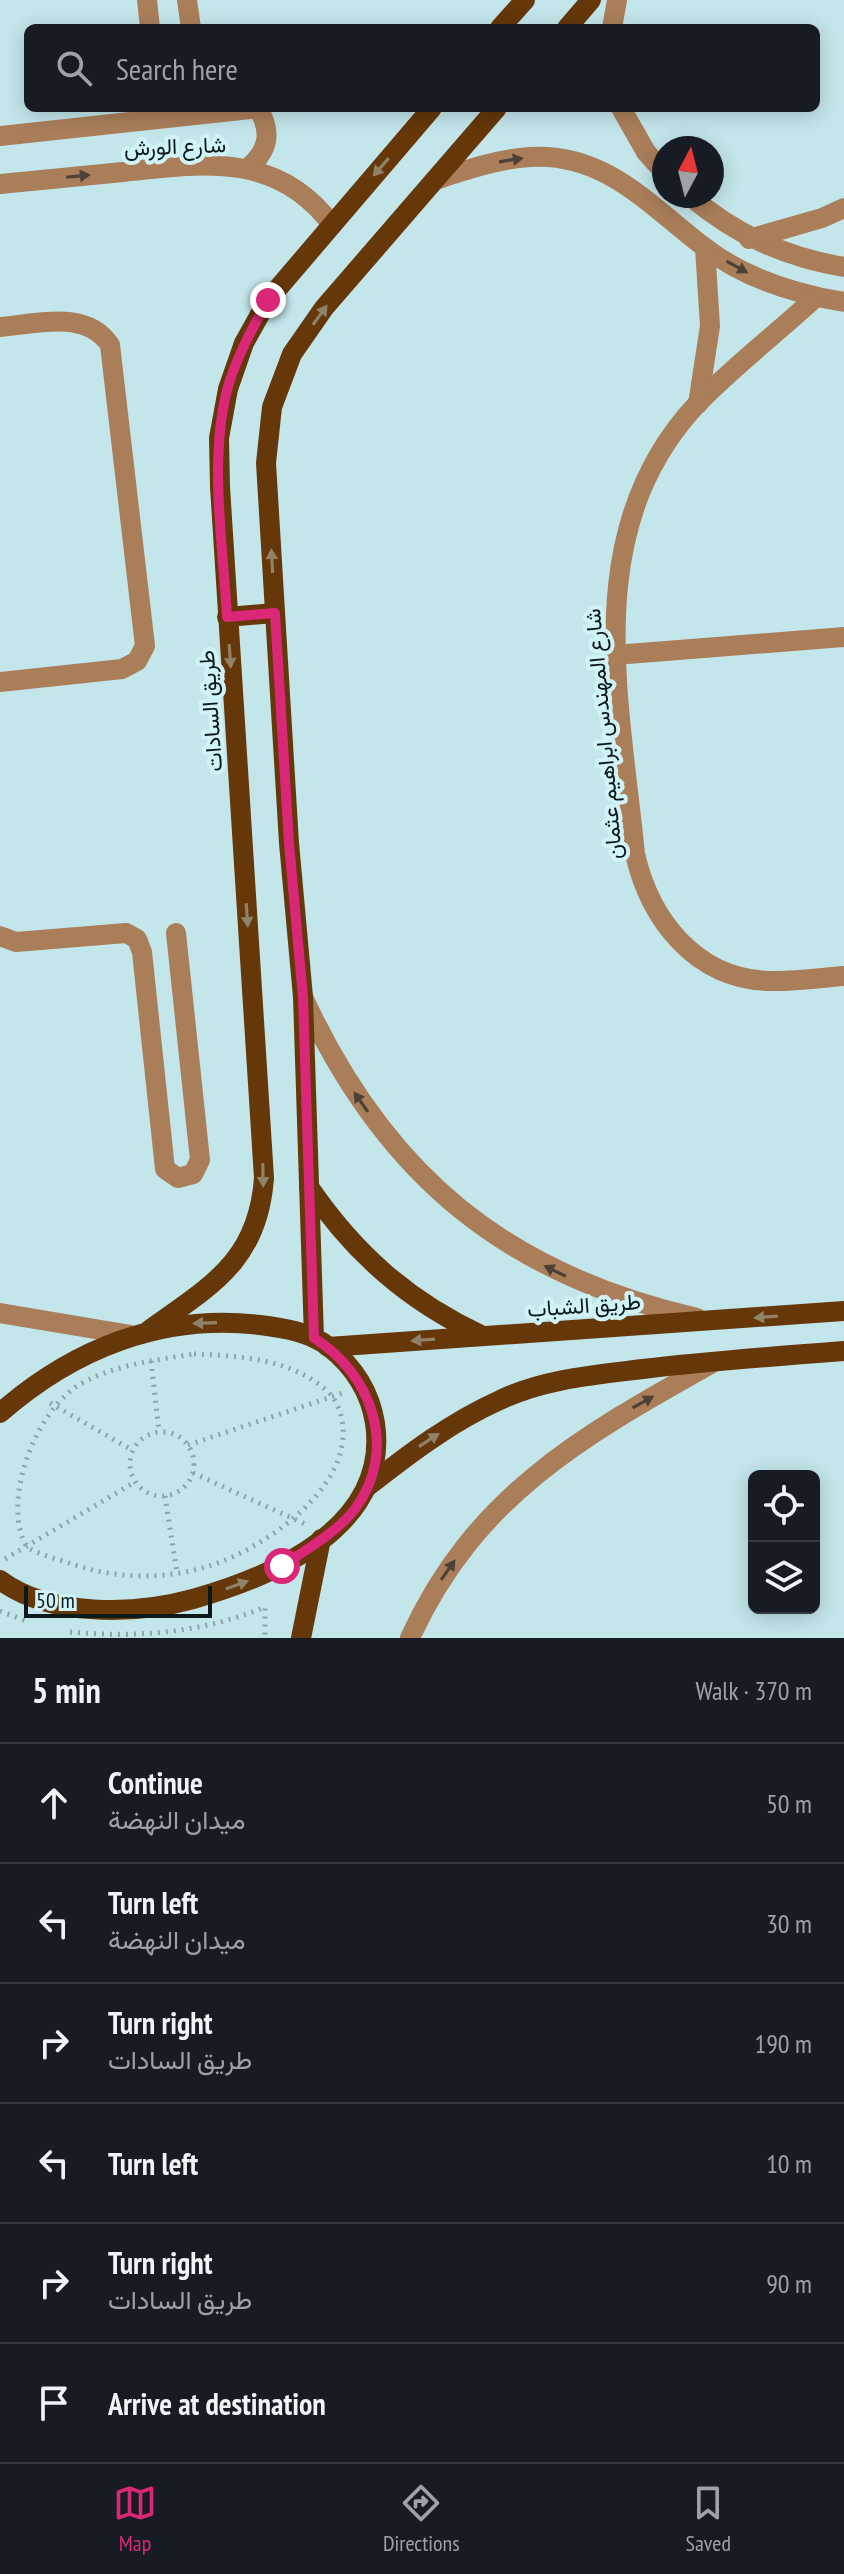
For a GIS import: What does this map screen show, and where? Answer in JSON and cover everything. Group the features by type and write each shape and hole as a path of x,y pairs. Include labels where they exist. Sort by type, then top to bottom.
{"main road":[{"path":"504,24 525,0"},
{"path":"570,24 591,0"},
{"name":"طريق السادات","path":"140,1333 224,1275 254,1234 262,1207 263,1164 227,617 219,438 228,389 244,343 268,300 429,112"},
{"path":"321,1342 309,1187 303,997 289,843 266,463 272,407 292,354 324,308 494,112"},
{"path":"227,617 275,613"},
{"path":"309,1187 348,1239 385,1276 449,1320 485,1336"},
{"name":"طريق الشباب","path":"321,1342 485,1336 844,1311"},
{"path":"0,1413 27,1389 83,1355 140,1333 192,1323 238,1322 282,1327 321,1342 363,1386 373,1410 377,1436 375,1462 356,1508 324,1537 282,1566 239,1586 147,1608 100,1608 26,1595 0,1580"},
{"path":"367,1487 421,1445 501,1399 542,1384 588,1375 716,1361 844,1351"},
{"path":"301,1638 324,1537"}],"street":[{"path":"147,0 150,24"},
{"path":"187,0 190,24"},
{"path":"613,24 617,0"},
{"name":"شارع الورش","path":"0,136 181,112"},
{"path":"248,168 261,157 268,141 267,124 261,112"},
{"path":"623,112 652,159"},
{"path":"435,180 486,164 532,157 579,162 622,179 705,248 739,269 815,298 844,302"},
{"name":"شارع الورش","path":"0,184 175,166 248,168 283,181 304,195 314,202 332,225"},
{"path":"706,208 749,239 783,252 844,267"},
{"path":"749,239 822,218 844,208"},
{"name":"شارع المهندس ابراهيم عثمان","path":"698,404 710,326 705,248"},
{"name":"شارع المهندس ابراهيم عثمان","path":"815,298 698,404 670,439 647,478 630,520 617,578 615,655 635,854 642,886 657,916 678,941 704,961 735,975 767,981 844,976"},
{"path":"0,327 78,322 98,330 110,345 145,638 142,654 122,669 0,682"},
{"path":"615,655 844,637"},
{"path":"0,936 16,942 126,933 137,939 142,952 165,1169 178,1178 193,1174 200,1160 176,933"},
{"path":"303,997 328,1051 360,1103 440,1193 486,1230 538,1262 592,1288 649,1307 708,1321"},
{"path":"0,1313 140,1333"},
{"path":"410,1638 439,1583 462,1549 518,1488 576,1442 716,1361"}],"path":[{"path":"140,1333 151,1361 159,1432"},
{"path":"7,1523 26,1546 91,1570 134,1576 177,1573 239,1554 293,1519 318,1492 339,1462 344,1441 342,1418 333,1396 291,1369 264,1361 194,1354 117,1368 81,1383 51,1404 34,1424"},
{"path":"188,1445 363,1386"},
{"path":"27,1389 132,1450"},
{"path":"170,1432 188,1445 195,1463 183,1489 165,1496 153,1496 135,1482 130,1472 132,1450 148,1434 170,1432"},
{"path":"193,1473 293,1519 324,1537"},
{"path":"0,1561 135,1482"},
{"path":"165,1496 181,1602"}],"route":[{"path":"268,300 244,343 228,389 219,438 227,617 275,613 289,843 303,997 314,1338 348,1364 363,1386 373,1410 377,1436 375,1462 356,1508 340,1525 282,1566"}]}
